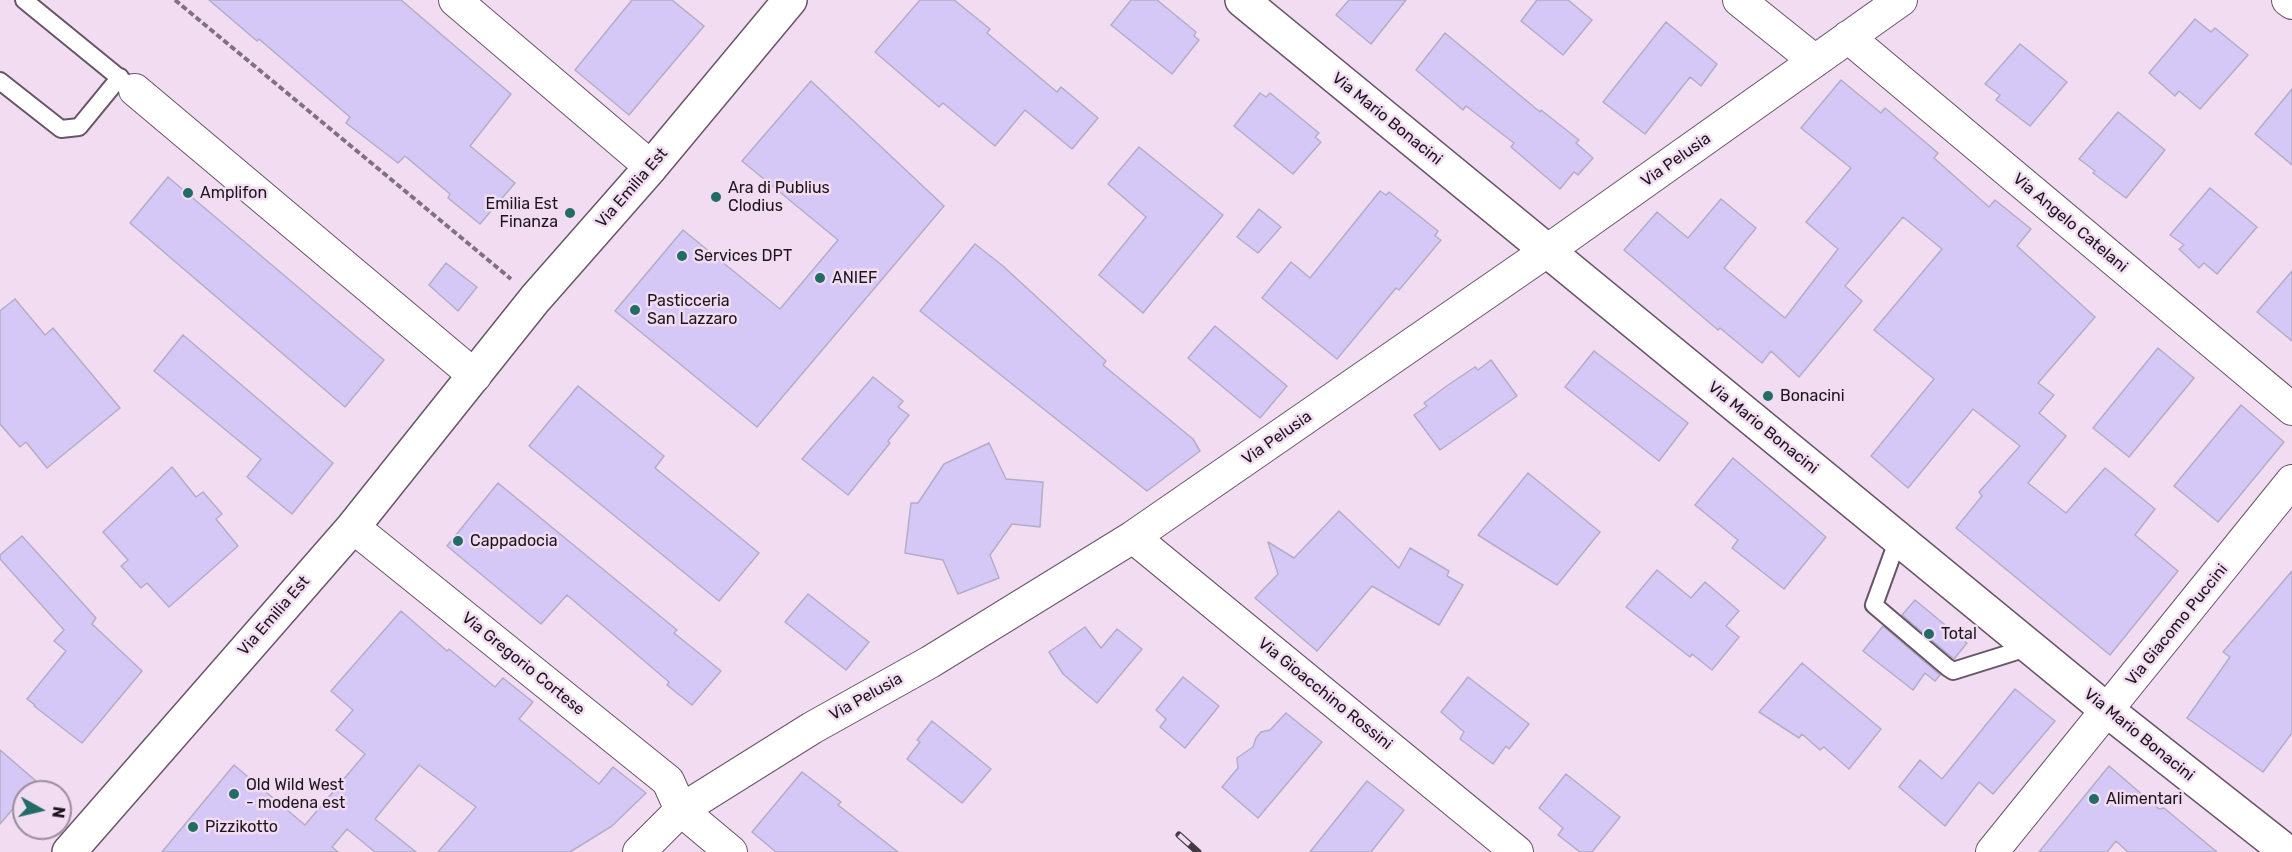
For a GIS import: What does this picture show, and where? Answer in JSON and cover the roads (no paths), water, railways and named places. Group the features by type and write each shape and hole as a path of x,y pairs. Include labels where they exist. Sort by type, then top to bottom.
{"main road":[{"name":"Via Emilia Est","path":"69,852 352,526 535,300 651,167 790,0"},
{"name":"Via Mario Bonacini","path":"1242,0 2108,711 2287,852"}],"street":[{"path":"454,0 651,167"},
{"path":"1739,0 1815,61"},
{"name":"Via Pelusia","path":"639,852 681,810 812,728 930,662 1133,537 1547,251 1901,0"},
{"path":"2288,0 2292,3"},
{"name":"Via Angelo Catelani","path":"1848,37 2292,409"},
{"path":"127,84 475,376"},
{"name":"Via Giacomo Puccini","path":"1992,852 2292,481"},
{"name":"Via Gregorio Cortese","path":"352,526 668,781 681,810"},
{"name":"Via Gioacchino Rossini","path":"1133,537 1517,852"},
{"path":"681,810 731,852"}],"lane":[{"path":"0,81 61,129 79,127 127,84 24,0"},
{"path":"1898,539 1874,605 1947,667 1953,671 2030,647"}],"railway":[{"path":"1179,835 1198,852"}],"place":[{"name":"Amplifon","path":"188,193"},
{"name":"Ara di Publius Clodius","path":"716,197"},
{"name":"Emilia Est Finanza","path":"570,213"},
{"name":"Services DPT","path":"682,256"},
{"name":"ANIEF","path":"820,278"},
{"name":"Pasticceria San Lazzaro","path":"635,310"},
{"name":"Bonacini","path":"1768,396"},
{"name":"Cappadocia","path":"458,541"},
{"name":"Total","path":"1929,634"},
{"name":"Old Wild West - modena est","path":"234,794"},
{"name":"Alimentari","path":"2094,799"},
{"name":"Pizzikotto","path":"193,827"}]}
